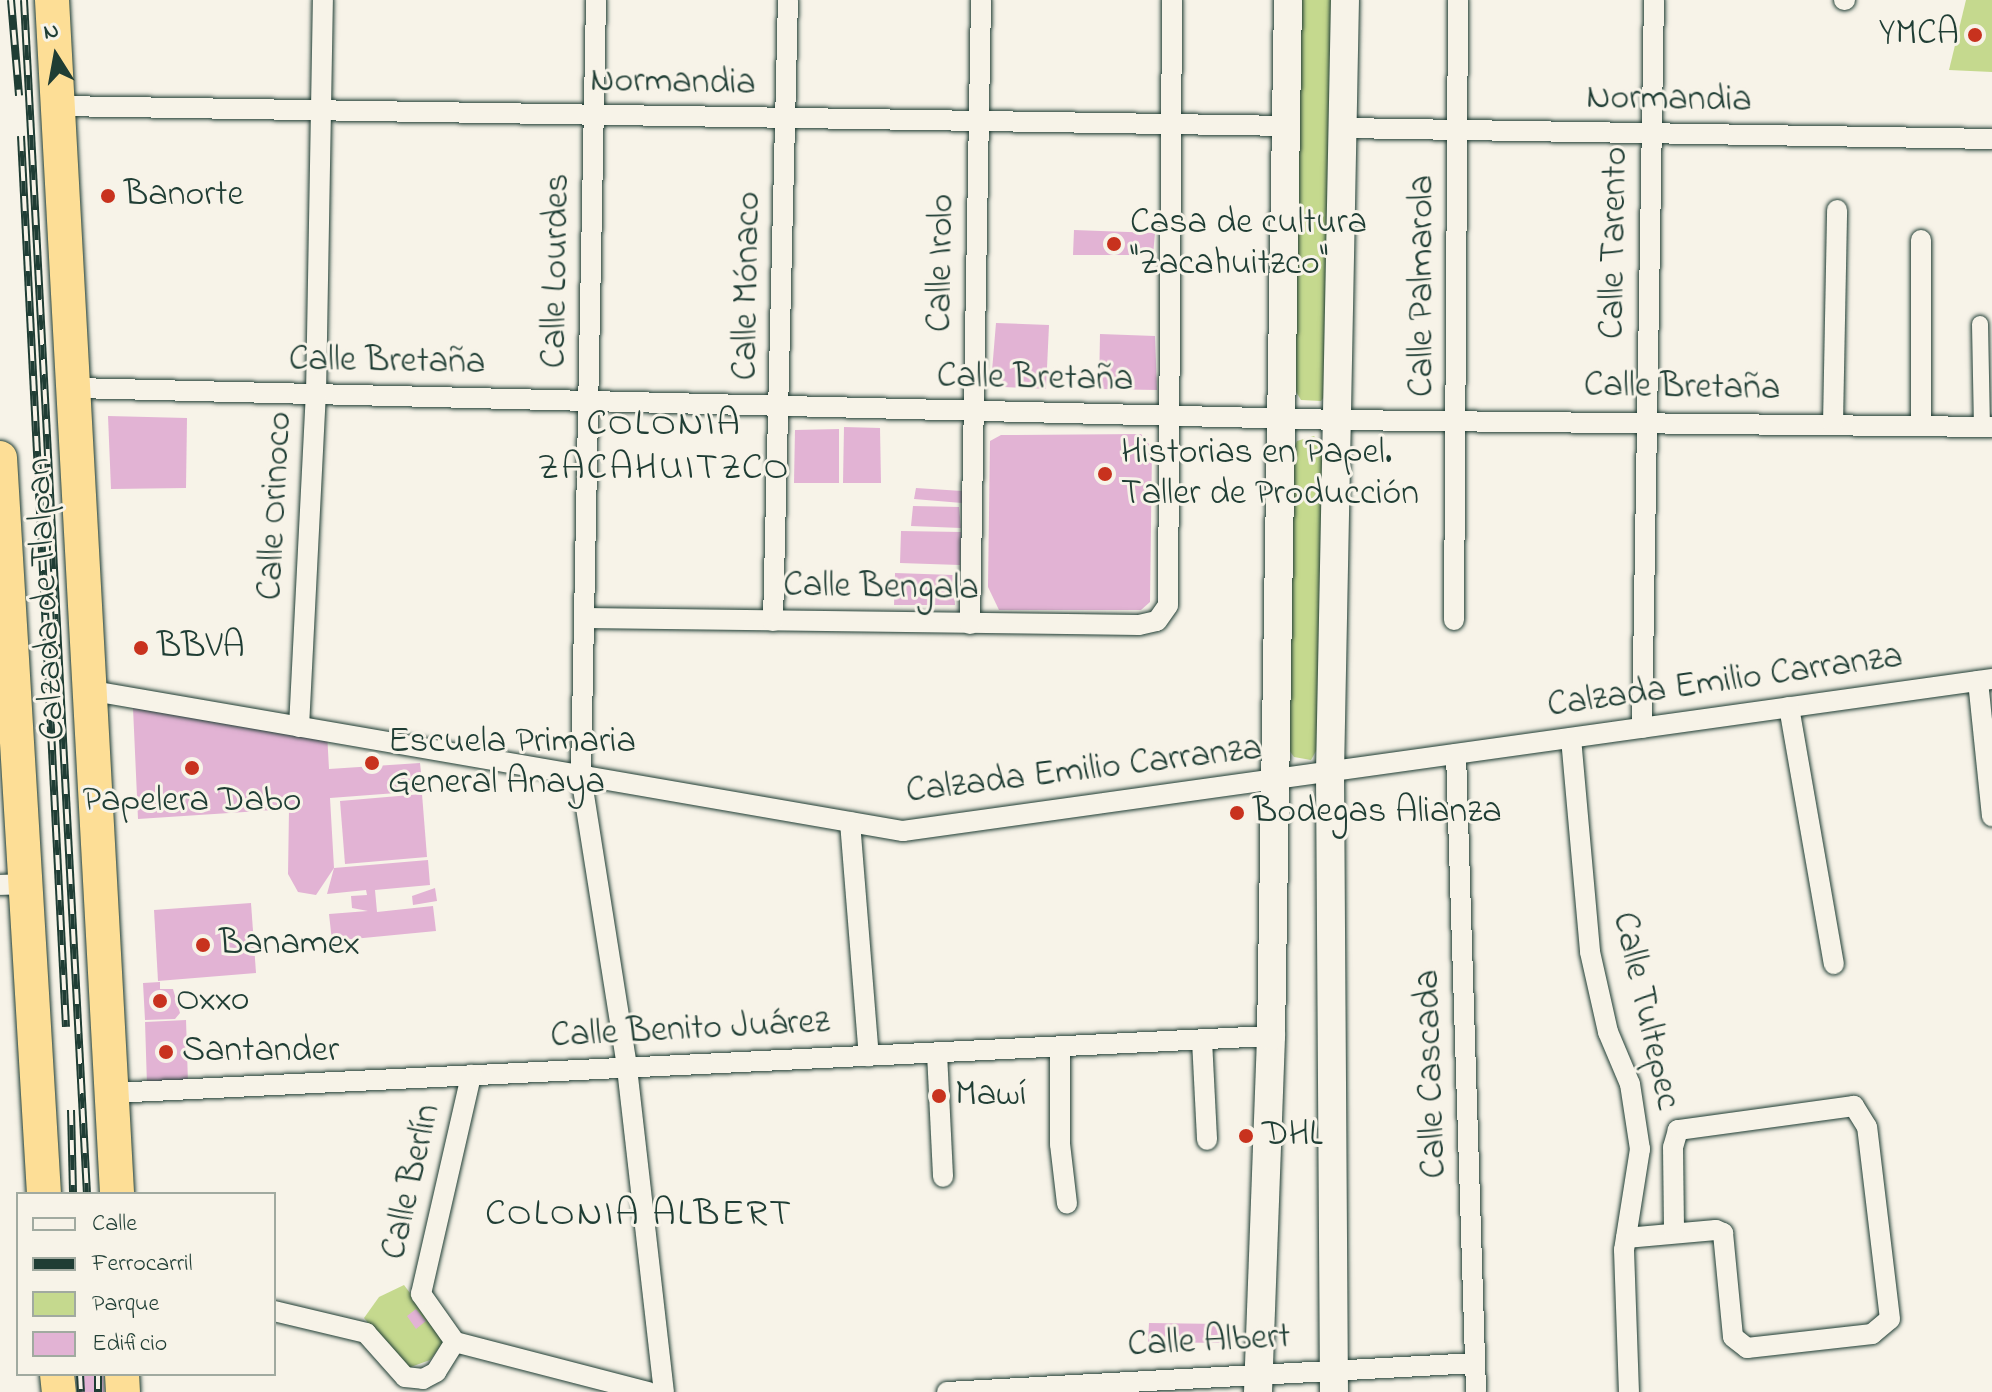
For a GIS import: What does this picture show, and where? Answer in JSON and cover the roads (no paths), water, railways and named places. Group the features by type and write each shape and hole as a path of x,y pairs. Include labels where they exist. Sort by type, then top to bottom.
{"highway":[{"name":"Calzada de Tlalpan","path":"52,0 93,691 117,1192"},
{"name":"Calzada de Tlalpan","path":"0,458 13,885 44,1192"}],"main road":[{"path":"1258,1382 1271,1036 1288,0"},
{"path":"1334,1381 1330,773 1345,0"}],"street":[{"name":"Calle Orinoco","path":"299,727 316,395 323,0"},
{"name":"Calle Lourdes","path":"596,0 581,776 627,1068 664,1392"},
{"name":"Calle Mónaco","path":"773,621 788,0"},
{"name":"Calle Irolo","path":"970,624 981,0"},
{"path":"1168,416 1172,0"},
{"name":"Calle Palmarola","path":"1454,620 1458,0"},
{"name":"Calle Tarento","path":"1642,728 1654,0"},
{"name":"Normandia","path":"58,106 1287,126"},
{"name":"Normandia","path":"1344,128 1992,139"},
{"path":"1833,424 1837,210"},
{"path":"1921,240 1921,426"},
{"path":"1980,324 1987,427"},
{"name":"Calle Bretaña","path":"76,388 1336,420 1987,427"},
{"name":"Calle Bengala","path":"585,618 1139,625 1157,621 1168,605 1168,416"},
{"path":"1985,680 1992,816"},
{"name":"Calzada Emilio Carranza","path":"93,691 903,831 1985,680"},
{"path":"1789,707 1834,964"},
{"name":"Calle Tultepec","path":"1571,738 1590,952 1608,1032 1637,1115 1640,1149 1625,1244 1629,1392"},
{"name":"Calle Cascada","path":"1456,754 1476,1392"},
{"path":"850,822 869,1056"},
{"name":"Calle Benito Juárez","path":"112,1093 1271,1036"},
{"path":"1202,1040 1207,1140"},
{"path":"1060,1047 1060,1144 1067,1204"},
{"path":"937,1053 943,1177"},
{"name":"Calle Berlín","path":"455,1342 421,1294 471,1075"},
{"path":"1625,1244 1674,1233 1723,1233 1733,1337 1747,1348 1872,1334 1890,1319 1867,1127 1854,1106 1678,1130 1673,1147 1674,1233"},
{"path":"276,1311 366,1333 405,1377 423,1379"},
{"path":"404,1392 444,1365 455,1342 649,1392"},
{"name":"Calle Albert","path":"947,1392 1334,1381 1475,1363"}],"railway":[{"path":"11,0 19,96"},
{"path":"24,0 87,1192"},
{"path":"21,136 66,1027"},
{"path":"71,1110 73,1192"},
{"path":"80,1376 81,1392"},
{"path":"98,1376 98,1392"}],"place":[{"name":"YMCA","path":"1975,35"},
{"name":"Banorte","path":"108,196"},
{"name":"Casa de cultura \"Zacahuitzco\"","path":"1114,244"},
{"name":"Historias en Papel. Taller de Producción","path":"1105,474"},
{"name":"BBVA","path":"141,648"},
{"name":"Escuela Primaria General Anaya","path":"372,763"},
{"name":"Papelera Dabo","path":"192,768"},
{"name":"Bodegas Alianza","path":"1237,813"},
{"name":"Banamex","path":"203,945"},
{"name":"Oxxo","path":"160,1001"},
{"name":"Santander","path":"166,1052"},
{"name":"Mawí","path":"939,1096"},
{"name":"DHL","path":"1246,1136"}],"district":[{"name":"COLONIA ZACAHUITZCO","path":"664,448"},
{"name":"COLONIA ALBERT","path":"639,1216"}]}
